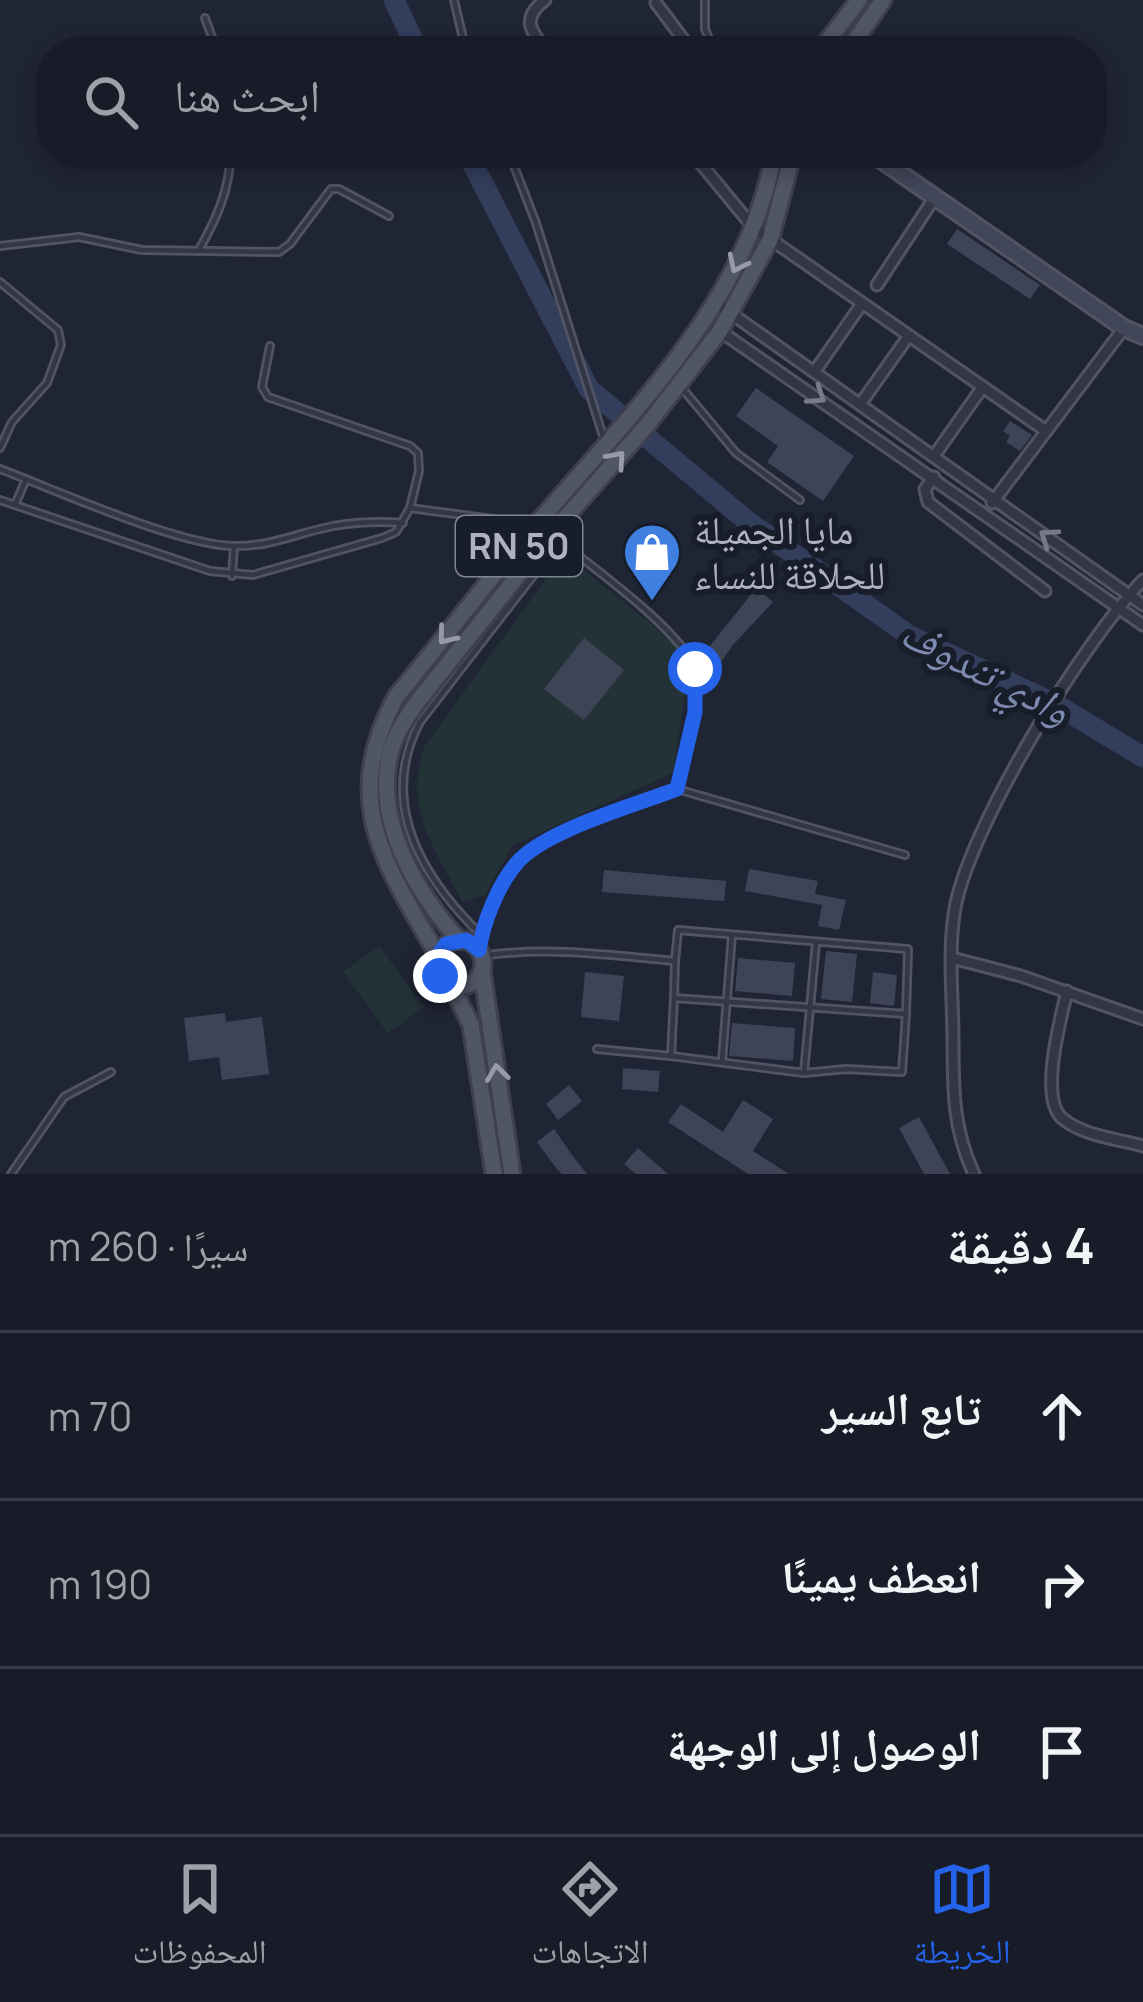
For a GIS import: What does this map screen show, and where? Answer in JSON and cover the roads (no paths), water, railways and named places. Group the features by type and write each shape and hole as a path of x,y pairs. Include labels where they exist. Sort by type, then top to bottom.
{"main road":[{"path":"831,36 859,0"},
{"path":"859,36 884,0"},
{"name":"RN 50","path":"459,940 438,916 391,824 386,787 390,754 415,705 549,533 606,445 716,302 736,271 770,168"},
{"name":"RN 50","path":"437,956 374,827 371,753 396,697 549,533 720,331 770,240 789,168"},
{"path":"893,168 1124,328 1143,336"},
{"path":"481,953 459,940 446,944 437,956 440,976 451,985 471,1025 494,1174"},
{"path":"451,985 466,986 481,953"},
{"path":"481,953 512,1174"}],"street":[{"path":"534,36 528,21 532,10 545,0"},
{"path":"656,3 681,36"},
{"path":"704,168 753,227 1046,431"},
{"path":"877,284 934,196"},
{"path":"716,302 1143,604"},
{"path":"815,370 861,304"},
{"path":"986,513 1124,328"},
{"path":"720,331 1143,625"},
{"path":"861,403 908,337"},
{"path":"934,456 982,388"},
{"path":"934,477 925,489 928,502 1045,591"},
{"path":"974,1174 955,1122 952,958 956,905 975,850 1045,719 1120,606 1143,580"},
{"path":"952,958 1143,1019"},
{"path":"1067,992 1052,1077 1056,1112 1085,1130 1143,1147"}],"lane":[{"path":"454,0 462,36"},
{"path":"705,0 708,36"},
{"path":"205,18 212,36"},
{"path":"200,248 219,216 230,168"},
{"path":"515,168 606,445"},
{"path":"0,257 2,245 79,237 142,250 200,248 265,255 290,244 331,189 389,216"},
{"path":"0,282 39,310 58,330 62,345 47,383 13,422 0,448"},
{"path":"0,500 210,572 232,575 254,575 382,538 403,523 410,508 419,472 418,453 410,446 263,393 270,346"},
{"path":"679,384 736,453 800,500"},
{"path":"0,469 149,524 234,547 281,542 363,522 403,523"},
{"path":"16,505 26,478"},
{"path":"410,508 549,533 674,636 695,669 695,712 677,789"},
{"path":"481,953 414,842 402,805 401,777 420,722 549,533"},
{"path":"232,575 234,547"},
{"path":"481,953 517,862 563,832 677,789 905,855"},
{"path":"597,1049 804,1073 902,1072 908,949 678,930 670,1056"},
{"path":"722,1063 732,935"},
{"path":"804,1073 816,943"},
{"path":"481,953 580,952 675,962"},
{"path":"674,998 905,1014"},
{"path":"11,1174 64,1097 111,1072"}],"waterway":[{"name":"وادي تندوف","path":"394,0 411,36"},
{"name":"وادي تندوف","path":"475,168 589,389 747,521 910,636 1055,704 1143,757"}],"place":[{"name":"مايا الجميلة للحلاقة للنساء","path":"652,603"}]}
